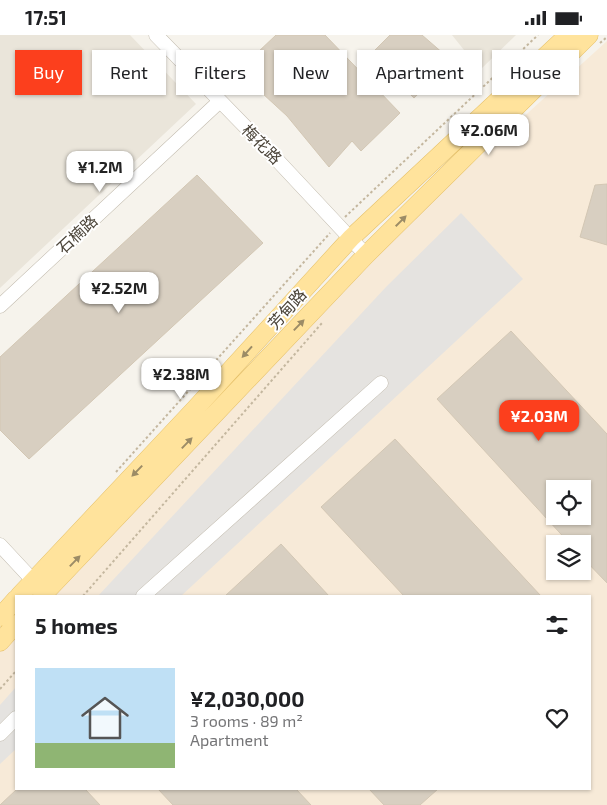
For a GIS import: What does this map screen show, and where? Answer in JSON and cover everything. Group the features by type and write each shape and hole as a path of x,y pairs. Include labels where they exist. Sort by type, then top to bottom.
{"main road":[{"name":"芳甸路","path":"40,590 194,410 351,238 568,35"},
{"name":"芳甸路","path":"22,595 40,590 366,255 595,39"},
{"path":"0,617 15,600"},
{"path":"0,642 15,625"}],"street":[{"name":"梅花路","path":"156,35 265,147 366,255"},
{"name":"石楠路","path":"0,306 220,101"},
{"path":"144,595 381,383"},
{"path":"0,545 40,590"},
{"path":"0,734 15,719"}],"path":[{"path":"595,39 607,37"},
{"path":"84,595 326,318"},
{"path":"0,689 15,672"}],"shaded area":[{"path":"0,35 130,35 144,50 92,50 92,95 166,95 166,73 176,83 176,95 187,95 196,104 0,288"},
{"path":"452,35 516,35 501,50 492,50 492,58 482,68 482,50 464,50"},
{"path":"607,41 607,805 0,805 0,649 15,632 15,790 591,790 591,595 49,595 171,461 432,200 548,95 579,95 579,66"},
{"path":"461,213 523,279 182,595 99,595 386,287"},
{"path":"15,688 15,750 0,764 0,705"}],"building":[{"path":"276,35 325,35 339,50 274,50 274,95 347,95 347,58 357,68 357,95 383,95 400,113 361,151 352,141 329,167 287,116 264,95 264,50 260,50"},
{"path":"390,35 422,35 439,50 375,50"},
{"path":"197,175 263,243 29,459 0,430 0,357"},
{"path":"607,184 607,245 580,237 595,185"},
{"path":"511,331 607,434 607,583 591,566 591,535 562,535 553,525 591,525 591,480 546,480 546,518 437,399"},
{"path":"395,439 540,595 403,595 321,507"},
{"path":"281,544 328,595 226,595"},
{"path":"16,790 86,790 100,805 0,805"},
{"path":"159,790 297,790 311,805 173,805"},
{"path":"370,790 437,790 420,805 384,805"}]}
